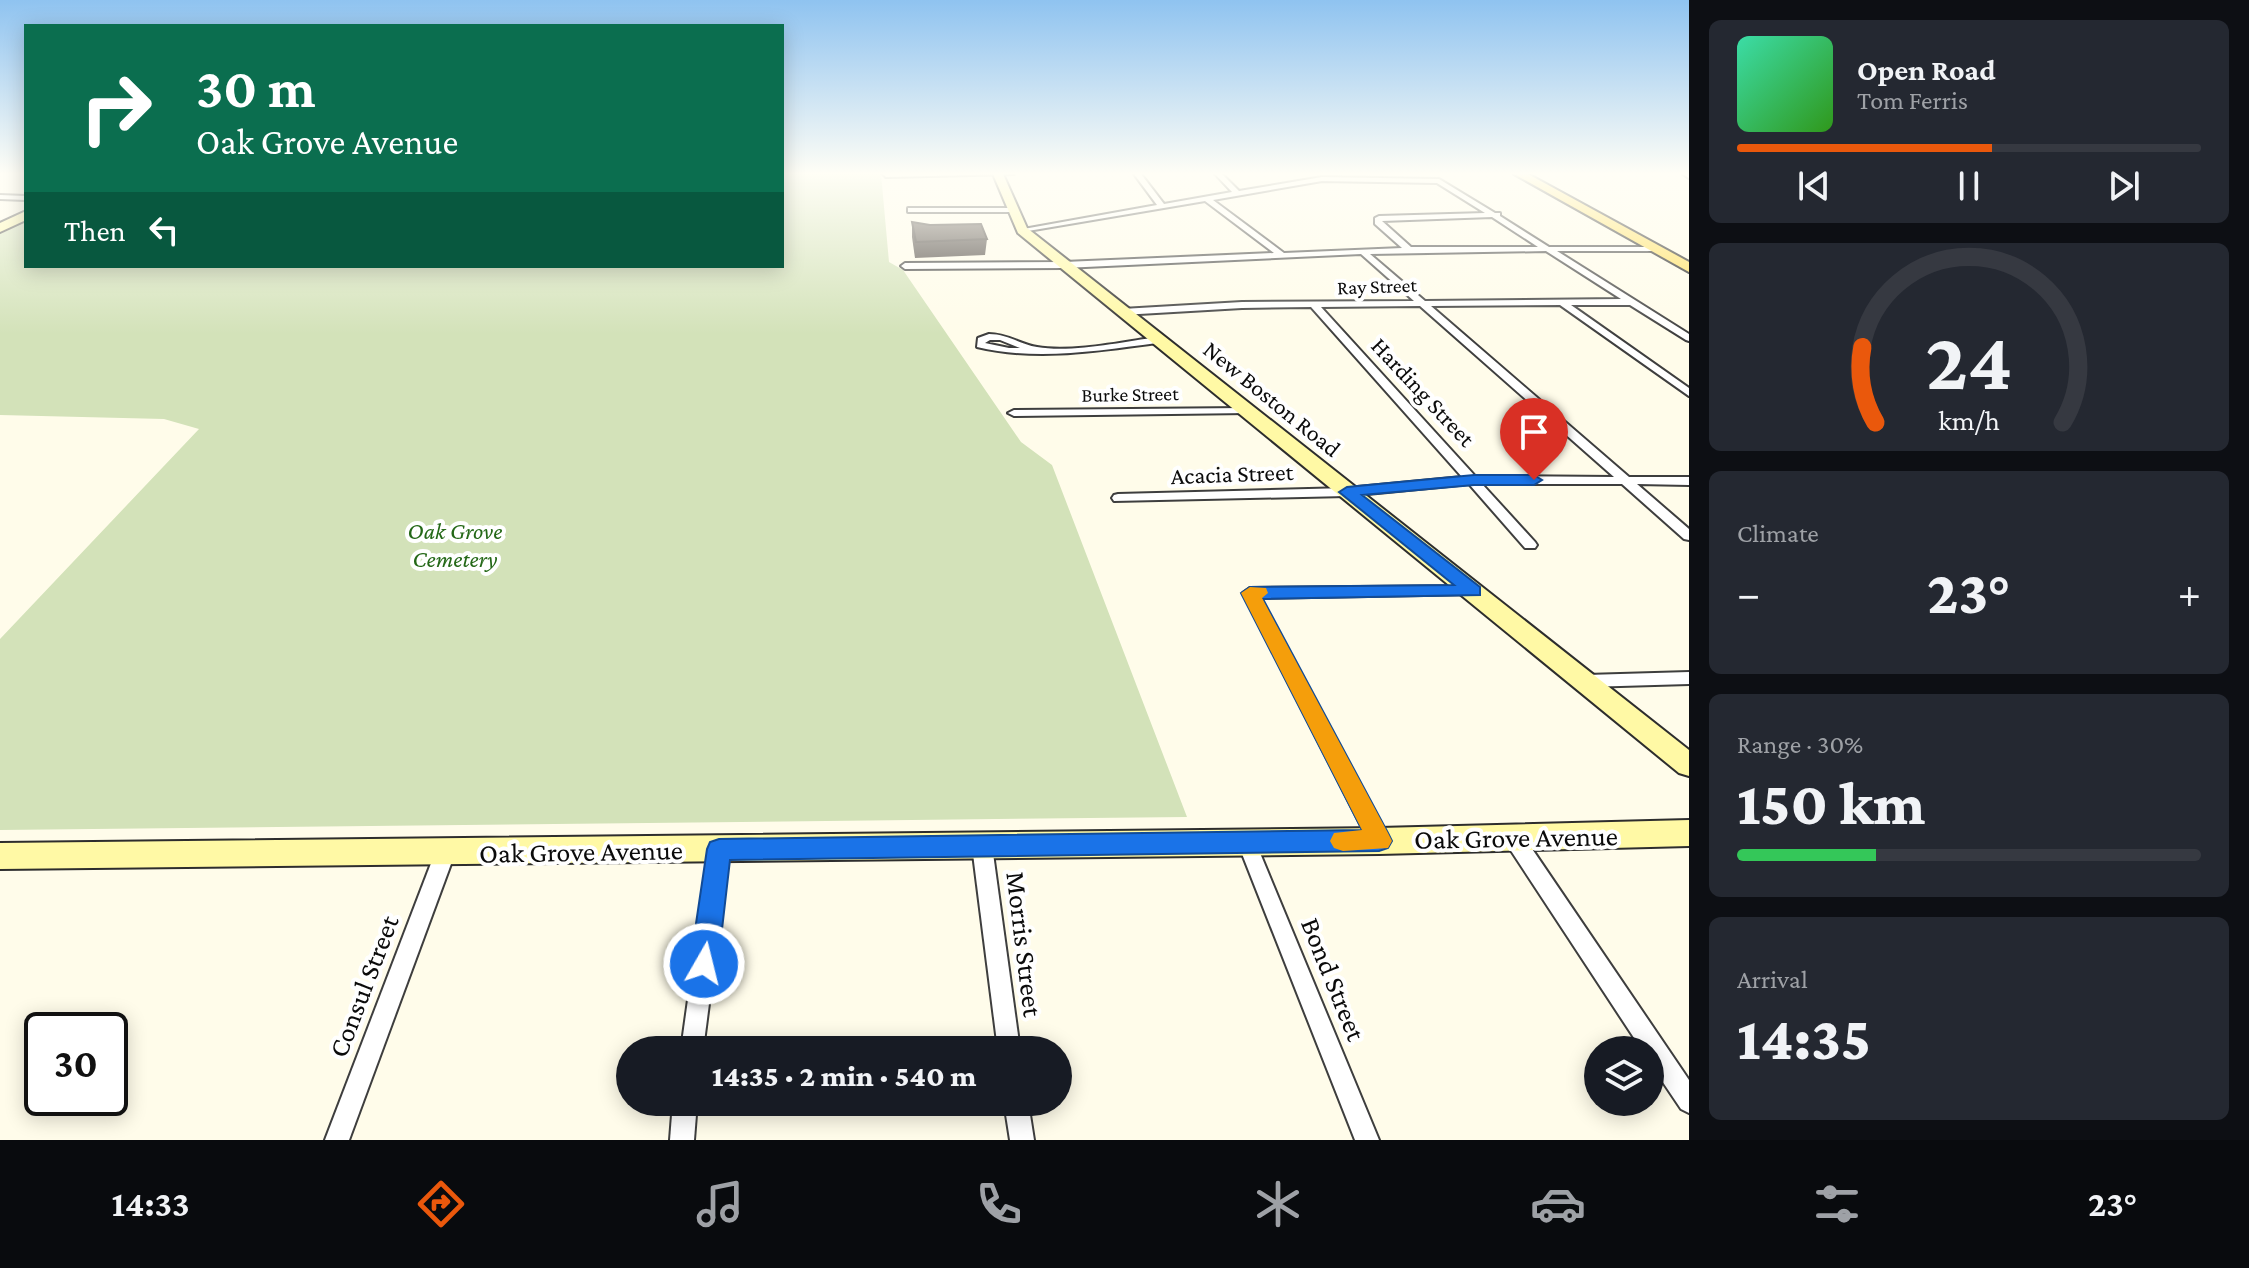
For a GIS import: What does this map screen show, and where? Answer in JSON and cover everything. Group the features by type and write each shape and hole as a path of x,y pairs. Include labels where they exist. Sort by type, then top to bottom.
{"main road":[{"path":"1615,227 1689,268"}],"street":[{"name":"New Boston Road","path":"1021,227 1245,411 1689,765"},
{"path":"1022,230 1038,227"},
{"path":"1245,227 1282,255"},
{"path":"1384,227 1409,250"},
{"path":"1516,227 1689,338"},
{"path":"905,266 1064,265 1409,250 1654,249"},
{"path":"1363,252 1689,536"},
{"path":"1561,302 1689,393"},
{"name":"Ray Street","path":"1122,312 1242,305 1633,302"},
{"name":"Harding Street","path":"1314,305 1530,545"},
{"path":"1036,350 1085,350 1157,340"},
{"name":"Burke Street","path":"1014,413 1245,411"},
{"name":"Acacia Street","path":"1118,498 1347,492 1474,480 1689,481"},
{"path":"1379,841 1250,593 1474,591"},
{"path":"1586,681 1689,678"},
{"name":"Oak Grove Avenue","path":"0,856 1379,841 1689,833"},
{"path":"1513,836 1689,1101"},
{"name":"Bond Street","path":"1246,841 1367,1140"},
{"name":"Morris Street","path":"982,846 1007,1036"},
{"path":"694,1036 719,849"},
{"name":"Consul Street","path":"337,1140 445,853"},
{"path":"682,1140 684,1116"},
{"path":"1018,1116 1022,1140"}],"green space":[{"name":"Oak Grove Cemetery","path":"14,227 24,227 24,268 784,268 784,227 886,227 889,262 903,270 1021,442 1052,465 1187,817 0,830 0,639 199,429 164,419 0,415 0,234"}],"building":[{"path":"913,227 982,227 987,239 916,242"}],"slow traffic":[{"path":"1259,593 1250,593 1379,841 1343,841"}],"route":[{"path":"704,964 719,849 1379,841 1250,593 1474,591 1347,492 1474,480 1534,480"}]}
